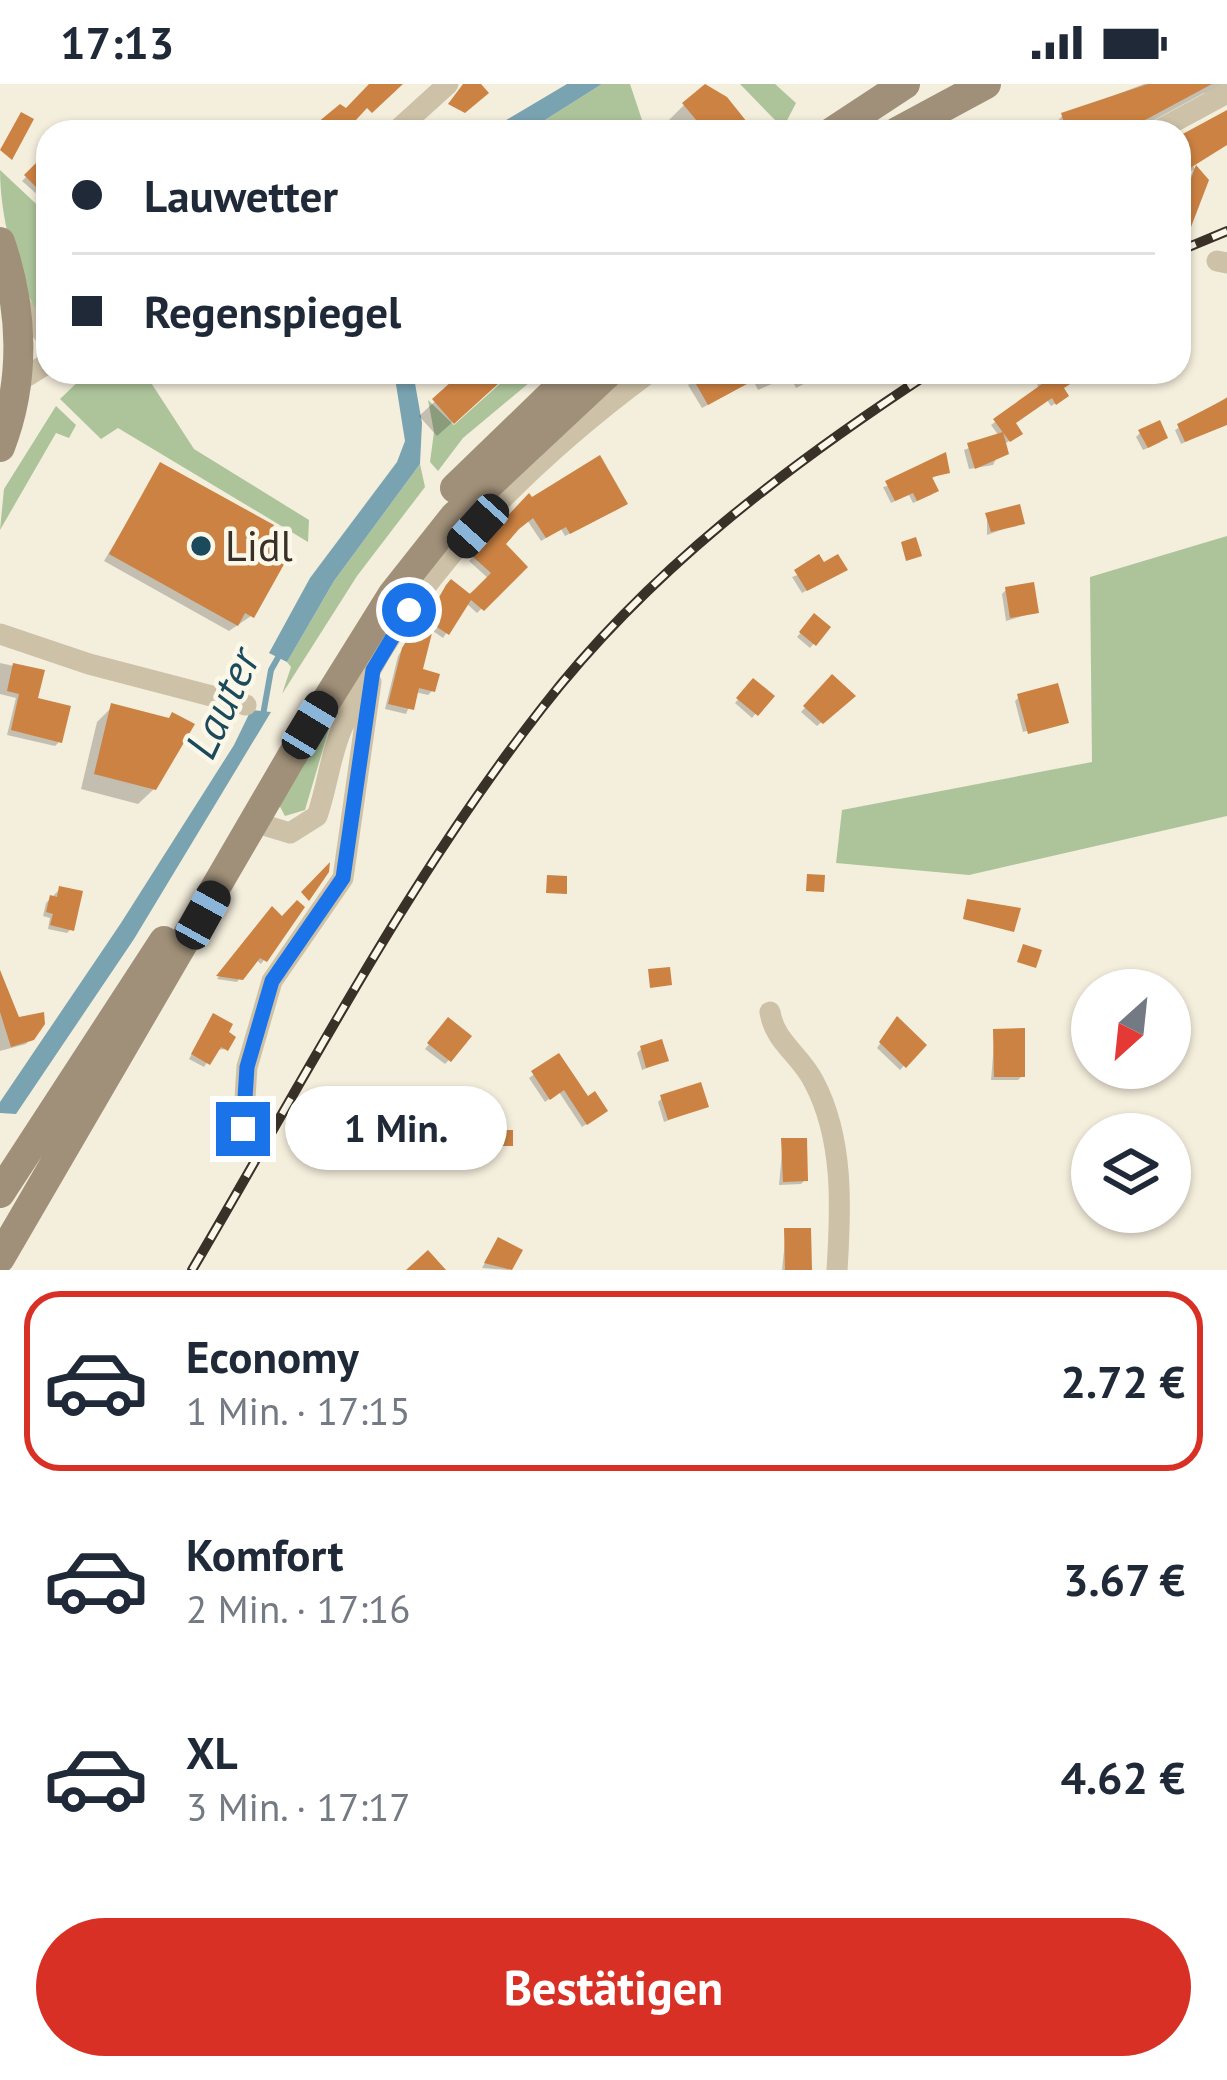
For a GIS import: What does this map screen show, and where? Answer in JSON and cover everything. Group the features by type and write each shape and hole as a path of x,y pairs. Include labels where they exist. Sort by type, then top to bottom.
{"main road":[{"path":"850,120 905,84"},
{"path":"919,120 986,84"},
{"path":"0,242 20,323 16,383 0,447"},
{"path":"35,1198 2,1184 198,887 244,800 377,583 455,488 563,384"},
{"path":"0,1258 348,663 454,517 596,384"}],"street":[{"path":"408,120 448,84"},
{"path":"1177,120 1227,93"},
{"path":"16,298 36,323"},
{"path":"16,383 36,370"},
{"path":"254,822 290,833 317,816 341,730 409,610 504,498 636,384"},
{"path":"0,634 89,664 246,705"},
{"path":"243,1129 247,1067 272,981 343,878 373,670"},
{"path":"770,1012 774,1036 796,1055 822,1099 838,1160 837,1270"}],"green space":[{"path":"602,84 630,84 642,120 545,120"},
{"path":"740,84 775,84 796,103 787,120 775,120"},
{"path":"0,170 36,204 36,311 13,253"},
{"path":"76,384 152,384 194,449 309,520 308,542 118,428 101,439 60,399"},
{"path":"500,384 528,384 463,438 438,471 430,462 434,432 428,400 454,425"},
{"path":"56,406 76,425 69,438 56,433 0,530 4,489"},
{"path":"420,464 425,487 357,576 282,694 291,667 287,662 334,581"},
{"path":"1227,536 1227,816 969,875 836,863 842,810 1092,762 1090,577"},
{"path":"331,722 305,810 285,816 277,801"}],"water":[{"path":"567,84 602,84 545,120 506,120"},
{"path":"396,384 415,384 422,423 420,464 334,581 287,662 269,653 310,578 397,462 405,441"},
{"path":"251,710 271,712 134,939 16,1114 0,1113 0,1102 121,923 234,745"}],"building":[{"path":"369,84 403,84 372,113 367,108 356,120 321,120 340,104 346,108"},
{"path":"463,84 481,84 489,93 465,113 448,104"},
{"path":"705,84 727,97 745,120 696,120 682,103"},
{"path":"1148,84 1212,84 1144,120 1063,120 1061,113"},
{"path":"1227,110 1227,145 1191,168 1191,130"},
{"path":"21,112 34,119 12,160 0,150"},
{"path":"36,163 36,187 24,175"},
{"path":"1196,165 1209,180 1191,227 1191,179"},
{"path":"449,384 498,384 454,424 432,399"},
{"path":"696,384 747,384 708,405"},
{"path":"1042,384 1070,384 1064,388 1069,396 1056,405 1052,398 1016,423 1023,434 1010,442 993,419"},
{"path":"1227,398 1227,425 1185,442 1177,424"},
{"path":"1160,420 1168,438 1148,448 1138,430"},
{"path":"1003,432 1009,454 975,469 967,443"},
{"path":"946,452 950,473 932,477 939,491 917,501 913,493 895,501 885,481"},
{"path":"600,455 628,504 570,534 566,527 546,538 533,518 519,529 506,544 528,567 484,611 471,600 449,635 434,625 423,669 440,674 435,692 419,688 414,710 388,704 402,648 413,630 419,632 446,585 451,579 470,594 491,573 471,555 529,493 532,497"},
{"path":"160,462 274,525 268,537 292,550 254,618 245,613 238,626 109,554"},
{"path":"1020,504 1025,524 991,532 985,513"},
{"path":"916,537 922,556 906,561 901,542"},
{"path":"819,554 824,562 838,554 848,570 807,591 794,570"},
{"path":"1034,582 1039,613 1010,618 1005,587"},
{"path":"814,613 831,627 816,646 799,632"},
{"path":"13,663 45,670 38,698 71,706 62,743 11,730 19,694 7,691"},
{"path":"832,674 856,696 823,724 803,706"},
{"path":"753,678 775,696 758,716 736,698"},
{"path":"1058,683 1069,723 1028,734 1017,694"},
{"path":"111,703 169,718 172,712 195,724 156,790 94,774"},
{"path":"330,862 329,872 309,901 301,892"},
{"path":"807,874 825,875 824,892 806,891"},
{"path":"547,875 567,876 567,894 546,893"},
{"path":"59,886 83,891 74,931 50,925 53,914 46,912 50,895 57,897"},
{"path":"967,899 1021,908 1014,932 963,919"},
{"path":"297,900 305,907 267,962 260,958 243,980 216,976 272,906 282,916"},
{"path":"1023,944 1042,950 1036,968 1017,962"},
{"path":"670,967 672,985 650,988 648,969"},
{"path":"0,970 19,1017 44,1012 45,1024 34,1040 11,1047 0,1012"},
{"path":"213,1013 233,1024 229,1032 236,1037 228,1051 221,1047 210,1065 191,1054"},
{"path":"897,1016 927,1045 906,1068 879,1042"},
{"path":"448,1017 472,1036 451,1062 427,1043"},
{"path":"1025,1028 1025,1077 994,1077 993,1029"},
{"path":"662,1039 669,1061 646,1068 640,1046"},
{"path":"559,1053 588,1096 595,1091 608,1111 587,1125 564,1090 550,1100 531,1071"},
{"path":"701,1082 709,1107 668,1120 660,1095"},
{"path":"494,1130 513,1130 513,1146 494,1146"},
{"path":"781,1138 807,1138 808,1181 783,1182"},
{"path":"784,1228 811,1228 812,1270 785,1270"},
{"path":"498,1237 523,1250 512,1270 484,1263"},
{"path":"428,1250 446,1270 406,1270"}],"waterway":[{"name":"Lauter","path":"263,715 271,670 280,654"}],"railway":[{"path":"1191,246 1227,231"},
{"path":"192,1270 401,912 542,708 627,611 722,524 913,384"}],"place":[{"name":"Lidl","path":"201,546"}],"route":[{"path":"243,1129 247,1067 272,981 286,954 343,878 373,670 409,610"}]}
